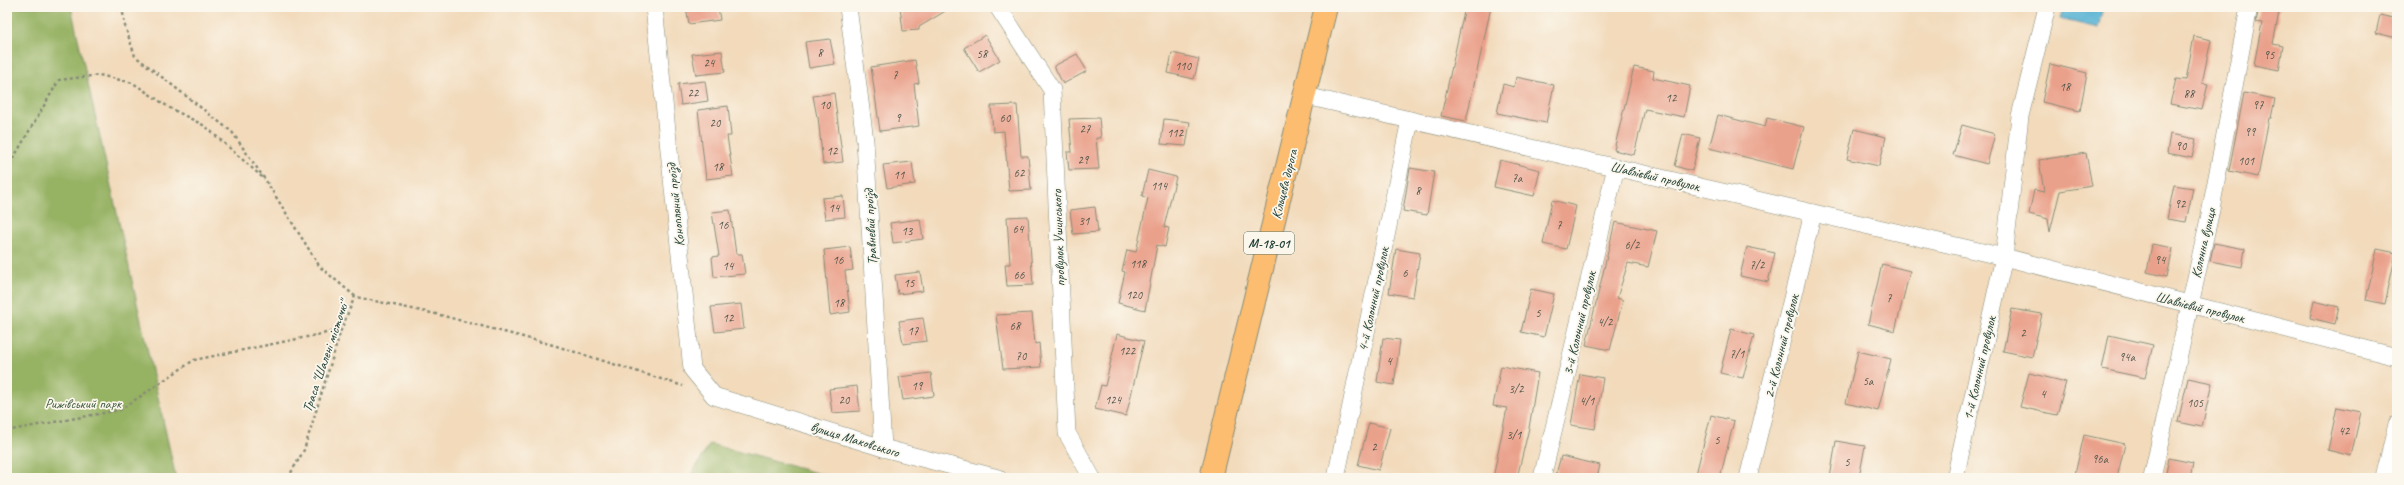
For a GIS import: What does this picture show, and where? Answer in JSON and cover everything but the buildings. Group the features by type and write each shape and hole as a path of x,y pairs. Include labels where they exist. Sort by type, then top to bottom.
{"highway":[{"name":"Кільцева дорога","path":"1211,478 1306,96 1326,7"}],"street":[{"name":"Конопляний проїзд","path":"654,7 692,369 714,396"},
{"name":"Травневий проїзд","path":"848,7 865,141 883,448"},
{"name":"провулок Ушинського","path":"998,7 1052,90 1067,433 1092,478"},
{"path":"2004,257 2020,116 2047,7"},
{"name":"Колонна вулиця","path":"2152,478 2210,214 2249,7"},
{"name":"Шавлієвий провулок","path":"1306,96 2004,257 2397,357"},
{"name":"4-й Колонний провулок","path":"1336,478 1410,120"},
{"name":"3-й Колонний провулок","path":"1542,478 1616,168"},
{"name":"2-й Колонний провулок","path":"1748,478 1813,213"},
{"name":"1-й Колонний провулок","path":"1955,478 2004,257"},
{"name":"вулиця Маковського","path":"714,396 883,448 998,478"},
{"path":"2384,478 2397,424"}],"path":[{"path":"122,7 124,26 135,56 232,132 266,181 320,267 356,297 436,314 546,343 684,387"},
{"path":"7,170 59,80 99,75 133,83 170,108 205,126 266,181"},
{"name":"Траса \"Шаленi мiсточкi\"","path":"288,478 304,450 341,330 356,297"},
{"path":"7,428 11,430 120,410 194,360 341,330"}],"green space":[{"name":"Рижівський парк","path":"7,7 71,7 176,478 7,478"},
{"path":"710,444 835,478 689,478"}],"water":[{"path":"2063,7 2103,7 2098,28 2060,19"}]}
